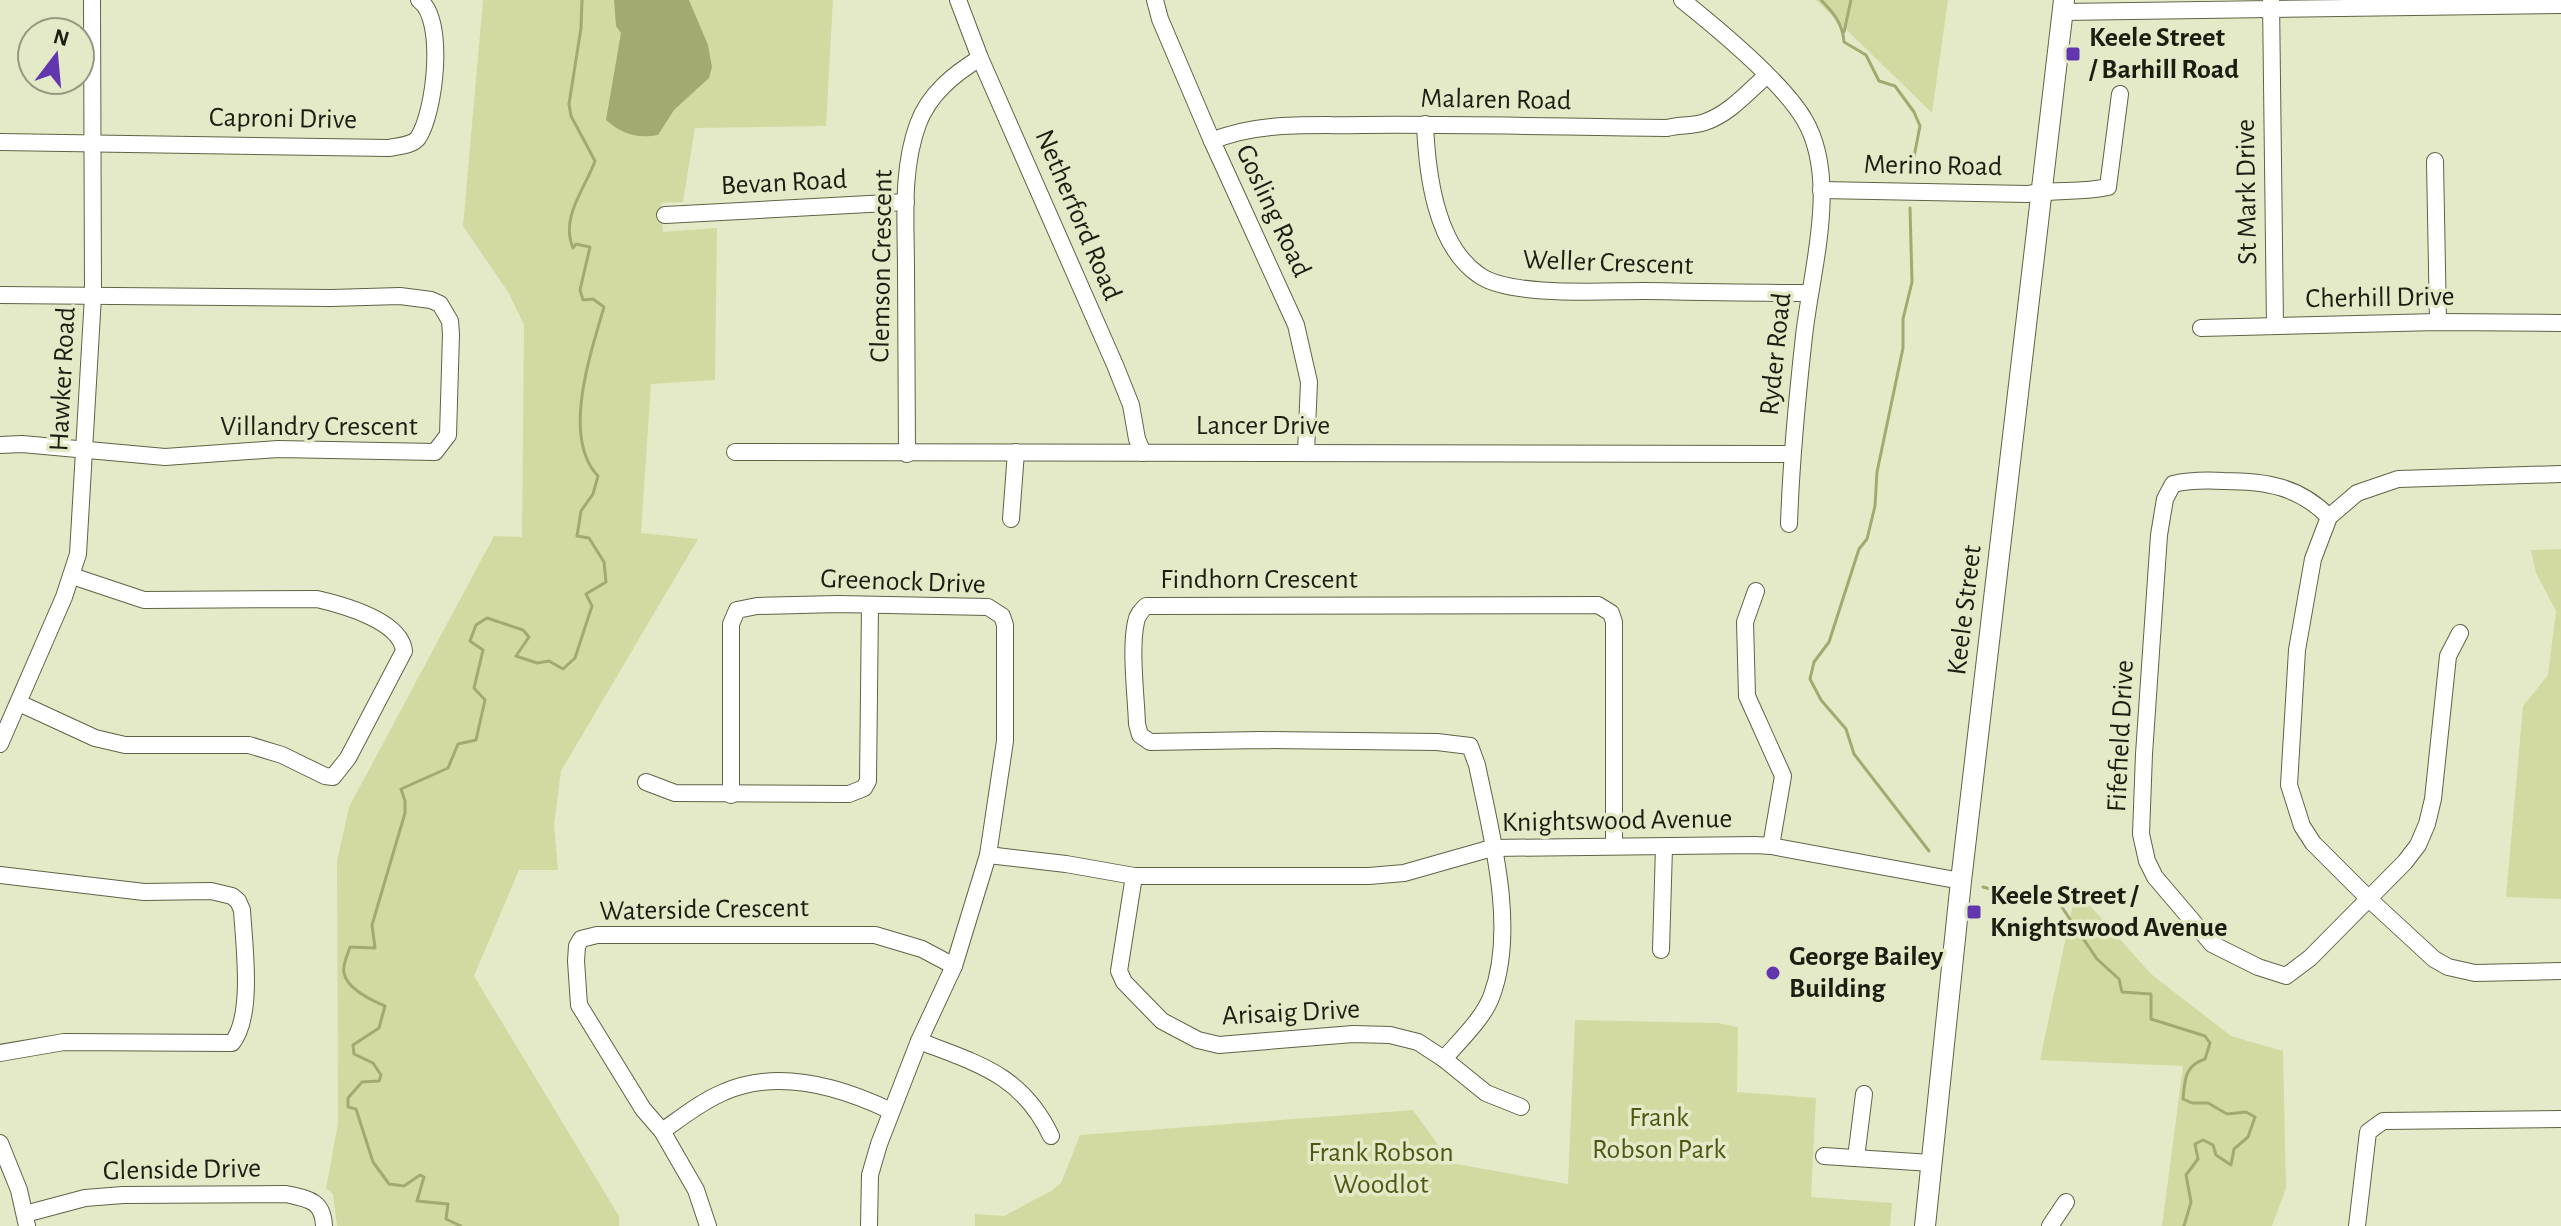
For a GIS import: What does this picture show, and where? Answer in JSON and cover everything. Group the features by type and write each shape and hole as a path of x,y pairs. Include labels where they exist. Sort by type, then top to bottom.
{"main road":[{"name":"Keele Street","path":"1925,1226 1961,881 2063,6"}],"street":[{"name":"Hawker Road","path":"0,744 72,576 80,529 93,296 92,0"},
{"name":"Caproni Drive","path":"0,142 389,148 414,142 419,137 429,108 434,73 435,41 431,15 426,4 419,0"},
{"name":"Netherford Road","path":"958,0 980,58 1115,365 1131,405 1137,439 1143,453"},
{"name":"Gosling Road","path":"1155,0 1160,19 1212,141 1301,338 1309,382 1306,452"},
{"name":"Ryder Road","path":"1682,0 1766,76 1804,119 1816,148 1821,214 1808,293 1791,454 1789,524"},
{"name":"St Mark Drive","path":"2271,5 2275,326"},
{"path":"2063,6 2561,5"},
{"name":"Clemson Crescent","path":"907,454 906,178 919,122 933,98 953,77 980,58"},
{"name":"Malaren Road","path":"1212,141 1225,135 1268,126 1425,124 1667,128 1704,122 1731,107 1766,76"},
{"name":"Merino Road","path":"1821,190 2028,194 2043,191 2084,192 2108,187 2120,94"},
{"name":"Weller Crescent","path":"1425,124 1430,185 1443,224 1459,255 1481,277 1497,284 1556,290 1808,293"},
{"path":"2435,161 2438,322"},
{"name":"Bevan Road","path":"665,215 906,202"},
{"name":"Villandry Crescent","path":"0,295 400,296 431,300 446,311 450,321 448,435 435,452 278,449 165,457 22,444 0,445"},
{"name":"Cherhill Drive","path":"2201,328 2438,322 2561,323"},
{"name":"Lancer Drive","path":"735,452 1791,454"},
{"path":"1011,519 1016,452"},
{"path":"2561,474 2398,479 2357,493 2329,517 2313,559 2297,650 2289,785 2302,826 2313,843 2423,950 2448,967 2475,973 2561,971"},
{"name":"Fifefield Drive","path":"2329,517 2315,502 2263,482 2188,480 2173,484 2168,489 2159,535 2141,834 2147,861 2155,877 2212,944 2258,967 2286,976 2310,958 2370,900"},
{"path":"19,703 109,742 138,746 249,745 265,748 333,777 348,758 404,651 403,642 392,629 352,608 335,603 317,599 144,600 72,576"},
{"path":"1756,591 1745,622 1747,696 1783,776 1771,846"},
{"path":"646,782 675,793 731,795 849,794 864,788 868,781 870,605"},
{"name":"Findhorn Crescent","path":"1492,848 1477,765 1470,746 1437,742 1150,742 1140,735 1137,724 1135,645 1139,613 1146,606 1598,605 1611,613 1614,622 1614,845"},
{"name":"Greenock Drive","path":"731,795 731,624 737,610 757,606 988,607 994,608 1002,616 1005,625 1005,741 988,855 954,966 919,1041 870,1175 869,1226"},
{"path":"2370,900 2418,845 2427,824 2433,799 2448,656 2460,633"},
{"name":"Knightswood Avenue","path":"988,855 1134,876 1369,876 1404,873 1492,848 1771,846 1961,881"},
{"path":"1661,950 1664,847"},
{"path":"1444,1059 1492,998 1498,973 1502,943 1501,891 1492,848"},
{"path":"0,875 96,888 144,892 211,891 232,896 242,910 245,1002 241,1029 232,1043 64,1042 0,1053"},
{"name":"Arisaig Drive","path":"1134,876 1119,971 1139,999 1162,1021 1182,1034 1219,1045 1353,1034 1390,1035 1418,1042 1486,1093 1521,1107"},
{"name":"Waterside Crescent","path":"708,1226 696,1190 662,1131 643,1109 579,1005 576,961 581,939 597,935 875,935 922,949 954,966"},
{"path":"919,1041 988,1068 1009,1082 1039,1111 1051,1136"},
{"path":"662,1131 724,1092 758,1083 789,1081 815,1084 860,1096 891,1111"},
{"path":"1856,1158 1864,1094"},
{"path":"2357,1226 2368,1132 2383,1121 2561,1119"},
{"path":"0,1143 19,1190 26,1220"},
{"path":"1824,1156 1931,1163"},
{"name":"Glenside Drive","path":"26,1220 85,1198 286,1194 307,1199 318,1206 323,1212 324,1226"},
{"path":"2050,1226 2066,1202"}],"green space":[{"path":"483,0 833,0 826,126 695,128 683,202 661,203 663,232 717,228 715,380 651,384 641,533 698,539 561,771 554,825 558,870 519,870 474,976 619,1216 619,1226 337,1226 333,1194 326,1188 338,1124 337,861 349,807 494,536 522,537 524,325 508,292 463,226"},
{"path":"1816,0 1948,0 1932,113"},
{"path":"2561,549 2561,899 2506,897 2523,706 2548,675 2556,611 2536,573 2531,550"},
{"path":"2076,890 2151,974 2231,1036 2283,1051 2286,1188 2272,1226 2162,1226 2183,1066 2040,1060"},
{"name":"Frank Robson Park","path":"1575,1020 1718,1023 1738,1027 1737,1092 1816,1098 1811,1197 1892,1203 1890,1226 975,1226 975,1214 1004,1216 1061,1183 1080,1135 1413,1110 1451,1163 1568,1184"}],"shaded area":[{"path":"614,0 689,0 708,45 712,67 709,78 674,110 658,135 630,134 606,120 621,33 616,26"}],"waterway":[{"path":"461,1226 446,1219 448,1204 417,1201 424,1177 420,1175 404,1186 389,1184 373,1162 356,1109 348,1107 348,1098 362,1082 379,1081 381,1075 373,1063 354,1054 353,1045 379,1028 385,1006 355,989 346,979 344,967 350,947 375,948 372,925 405,813 401,789 448,768 458,744 476,740 485,700 474,688 483,650 470,641 476,625 487,618 523,630 529,637 516,656 537,663 549,661 563,669 575,658 592,606 586,594 606,582 604,562 589,538 577,536 581,511 593,494 598,476 587,459 580,418 587,370 604,307 593,299 583,300 580,290 590,247 576,244 573,248 570,237 575,203 595,161 571,116 569,104 581,28 582,0"},
{"path":"1821,0 1837,19 1844,42 1866,55 1879,81 1895,86 1914,112 1920,126 1912,167"},
{"path":"1844,32 1851,0"},
{"path":"1910,208 1912,282 1903,319 1903,348 1877,472 1875,506 1867,539 1859,549 1829,642 1814,662 1810,679 1821,700 1846,729 1854,754 1929,851"},
{"path":"1983,887 2022,898 2057,900 2097,959 2119,979 2122,992 2151,994 2151,1019 2205,1036 2210,1043 2205,1059 2187,1074 2183,1099 2192,1103 2208,1103 2227,1114 2246,1112 2255,1117 2248,1137 2234,1149 2231,1165 2216,1155 2213,1145 2203,1140 2195,1144 2198,1159 2186,1175 2191,1202 2184,1226"}],"place":[{"name":"Keele Street / Barhill Road","path":"2073,54"},
{"name":"Keele Street / Knightswood Avenue","path":"1974,912"},
{"name":"George Bailey Building","path":"1773,973"}],"park label":[{"name":"Frank Robson Woodlot","path":"1381,1169"}]}
